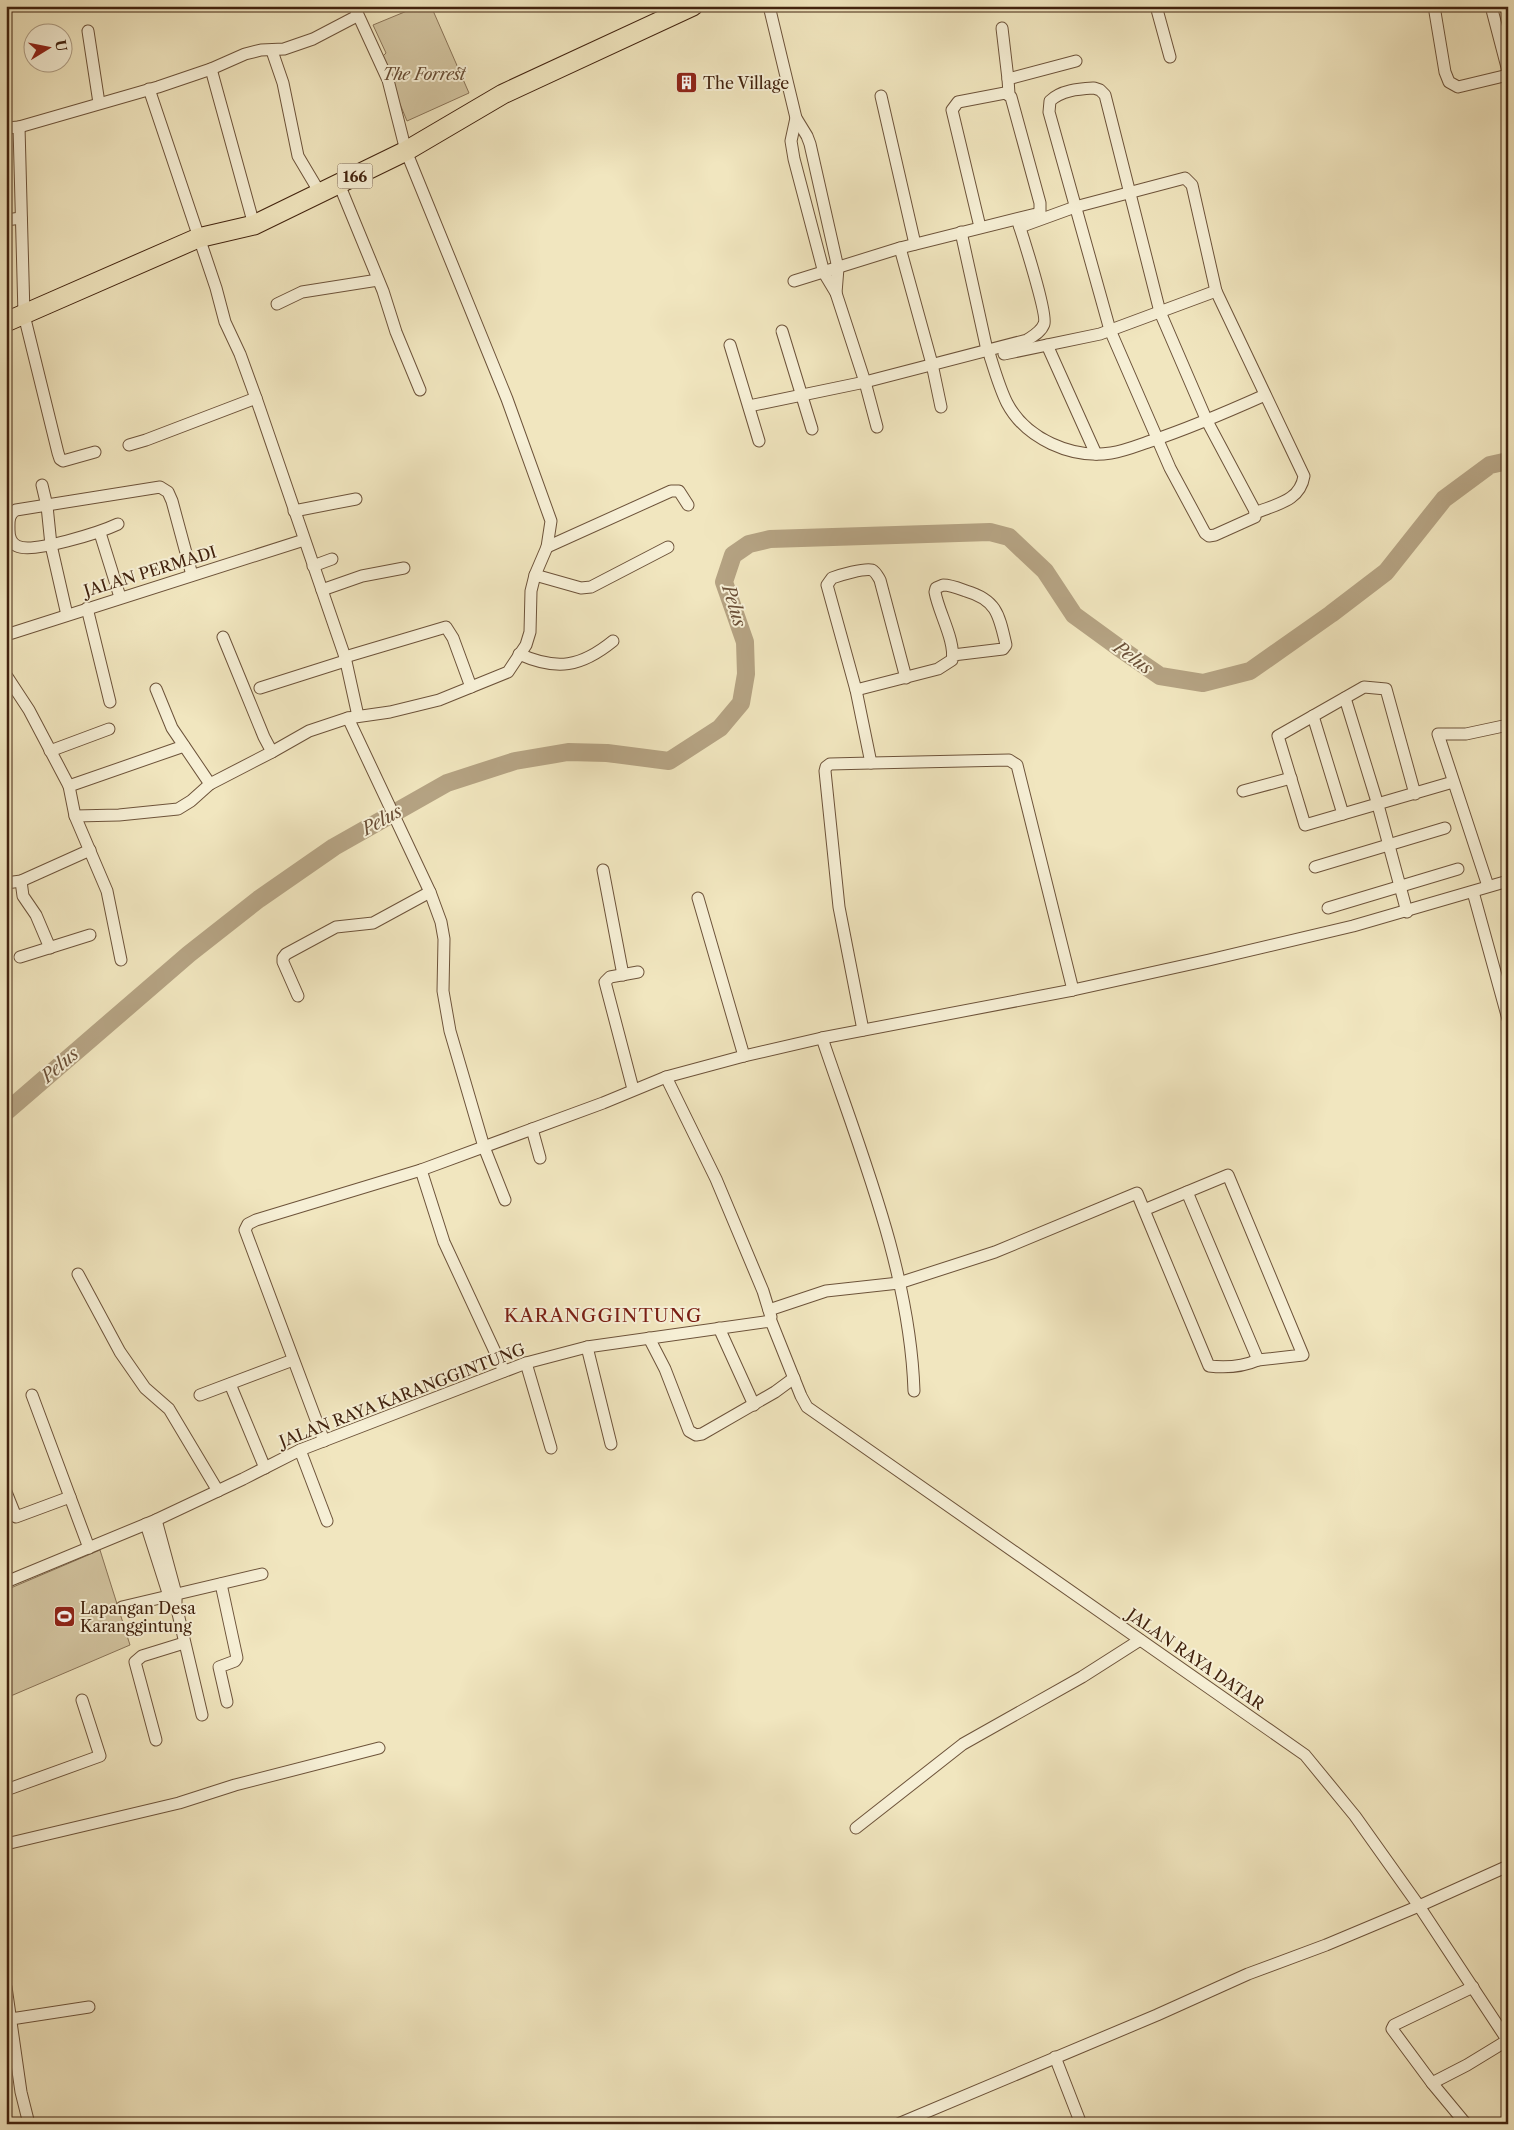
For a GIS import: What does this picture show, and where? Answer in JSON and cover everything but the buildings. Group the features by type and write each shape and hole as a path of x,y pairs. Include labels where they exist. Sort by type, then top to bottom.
{"main road":[{"name":"166","path":"6,322 198,238 254,225 406,152 503,94 693,6"}],"street":[{"path":"769,6 796,118 807,136 812,151 838,268 836,293"},
{"path":"1156,6 1170,57"},
{"path":"1434,6 1445,72 1449,82 1458,87 1508,75"},
{"path":"1491,6 1508,71"},
{"path":"6,128 18,127 149,89 211,69 245,54 262,50 284,49 313,39 355,11 388,80 406,152 507,399 551,521 547,547 535,575 531,591 530,632 526,645 508,672 439,700 390,712 353,717 309,731 272,752 208,780 191,801 178,809 119,815 75,816"},
{"path":"1002,28 1010,94 1040,203 1040,212 1019,222"},
{"path":"88,31 99,103"},
{"path":"272,51 283,83 298,156 320,193"},
{"path":"1008,79 1076,61"},
{"path":"211,69 254,225"},
{"path":"794,281 900,248 980,227 1019,222 1075,207 1128,193 1186,178 1192,185 1216,291 1304,476 1302,487 1296,496 1255,513 1254,517 1209,536 1205,533 1170,468 1110,330 1075,207 1049,112 1050,101 1054,96 1079,89 1094,88 1100,90 1105,95 1128,193 1160,312 1207,421 1255,513"},
{"path":"149,89 216,288 225,322 256,398 345,659 353,717 382,793 430,892 441,922 444,939 443,991 450,1031 484,1147 504,1200"},
{"path":"980,227 952,110 958,102 1000,93 1010,94"},
{"path":"881,96 916,244"},
{"path":"796,118 791,141 824,273 836,293 865,382 877,427"},
{"path":"18,127 24,315 60,459 67,461 95,452"},
{"path":"794,156 812,151"},
{"path":"339,184 388,303 396,332 420,390"},
{"path":"6,220 21,218"},
{"path":"749,406 865,382 988,353 1027,340 1039,332 1044,326 1044,310 1019,222"},
{"path":"961,232 988,353 1007,403 1018,417 1042,438 1067,450 1087,454 1112,453 1207,421 1265,395"},
{"path":"900,248 932,366 941,407"},
{"path":"277,304 302,292 378,280"},
{"path":"988,353 1048,345 1110,330 1216,291"},
{"path":"782,331 812,429"},
{"path":"730,344 759,440"},
{"path":"1048,345 1096,454"},
{"path":"129,445 256,398"},
{"path":"42,485 47,506 51,545 67,615"},
{"path":"118,524 100,532 51,545 21,547 13,542 8,535 9,519 11,513 16,510 144,488 164,488 172,501 192,575"},
{"path":"547,547 671,490 679,491 688,505"},
{"path":"294,511 356,499"},
{"path":"100,532 120,597"},
{"name":"JALAN PERMADI","path":"6,635 120,597 304,540"},
{"path":"535,575 581,588 591,587 668,547"},
{"path":"314,566 332,560"},
{"path":"322,590 362,576 404,568"},
{"path":"872,764 856,690 827,585 832,578 862,570 872,570 876,573 880,580 906,678"},
{"path":"856,690 938,669 950,662 953,655 935,592 936,588 943,584 980,595 991,603 1002,626 1006,645 1003,649 953,655"},
{"path":"87,608 110,702"},
{"path":"260,688 446,627 453,638 471,687"},
{"path":"223,637 272,752"},
{"path":"519,654 543,662 562,664 582,662 613,641"},
{"path":"6,675 28,710 69,786 75,816 107,891 121,960"},
{"path":"1415,794 1386,689 1364,687 1278,736 1305,825 1378,805 1415,794 1453,782"},
{"path":"156,689 172,728 208,780"},
{"path":"1346,698 1378,805 1406,912"},
{"path":"1313,716 1343,814"},
{"path":"1488,886 1438,734 1466,734 1508,725"},
{"path":"50,751 109,729"},
{"path":"69,786 184,746"},
{"path":"863,1030 839,907 825,771 826,767 830,764 1010,760 1016,765 1073,990"},
{"path":"1243,791 1290,778"},
{"path":"1314,867 1446,828"},
{"path":"6,884 21,881 90,850"},
{"path":"1328,908 1458,869"},
{"path":"603,870 623,974"},
{"path":"21,881 23,896 36,915 50,948"},
{"path":"324,1442 246,1230 248,1224 256,1220 422,1170 603,1103 666,1077 822,1038 1073,990 1286,942 1406,912 1508,881"},
{"path":"298,996 283,962 286,954 336,927 373,923 430,892"},
{"path":"1473,892 1508,1019"},
{"path":"698,898 744,1056"},
{"path":"20,957 90,935"},
{"path":"633,1090 605,982 610,977 638,972"},
{"path":"822,1038 876,1199 900,1283 909,1327 914,1390"},
{"path":"649,1338 693,1434 702,1434 776,1392 794,1378 716,1179 666,1077"},
{"path":"532,1129 540,1158"},
{"path":"422,1170 444,1242 504,1371"},
{"path":"1228,1175 1303,1355 1258,1360 1249,1364 1227,1368 1209,1366 1144,1210 1187,1192 1228,1175"},
{"path":"1187,1192 1258,1360"},
{"name":"JALAN RAYA KARANGGINTUNG","path":"6,1582 151,1522 300,1450 526,1362 587,1347 719,1328 770,1316 826,1291 900,1283 995,1252 1137,1193 1144,1210"},
{"path":"78,1274 120,1352 145,1388 169,1409 218,1491"},
{"path":"719,1328 754,1405"},
{"path":"587,1347 611,1444"},
{"path":"200,1395 293,1360"},
{"path":"526,1362 551,1448"},
{"name":"JALAN RAYA DATAR","path":"794,1378 806,1407 1305,1755 1355,1816 1508,2040"},
{"path":"230,1384 265,1468"},
{"path":"32,1394 89,1548"},
{"path":"300,1450 311,1484 327,1522"},
{"path":"6,1492 16,1517 70,1497"},
{"path":"151,1522 174,1599 202,1715"},
{"path":"122,1607 174,1599 221,1584 262,1574"},
{"path":"221,1584 237,1658 235,1661 219,1667 227,1702"},
{"path":"856,1828 963,1744 1082,1677 1140,1640"},
{"path":"156,1740 135,1662 142,1656 184,1643"},
{"path":"6,1790 100,1756 82,1700"},
{"path":"6,1844 179,1803 235,1785 379,1748"},
{"path":"898,2124 1157,2015 1248,1974 1326,1945 1508,1866"},
{"path":"6,1987 21,2092 29,2124"},
{"path":"1466,2124 1432,2083 1392,2027 1473,1987"},
{"path":"9,2017 89,2007"},
{"path":"1432,2083 1467,2065 1508,2040"},
{"path":"1055,2057 1081,2124"}],"green space":[{"name":"The Forrest","path":"419,6 431,6 469,93 407,121 381,58 386,53 373,25"},
{"name":"Lapangan Desa Karanggintung","path":"100,1550 130,1645 6,1698 6,1590"}],"waterway":[{"name":"Pelus","path":"6,1112 189,954 259,899 334,847 447,783 515,761 568,752 607,753 669,761 720,728 741,703 746,674 745,642 724,582 733,555 749,544 770,539 990,532 1009,537 1045,571 1074,615 1160,676 1203,683 1250,671 1331,614 1386,572 1444,499 1490,465 1508,461"}],"place":[{"name":"The Village","path":"687,83"},
{"name":"Lapangan Desa Karanggintung","path":"64,1617"}],"district":[{"name":"KARANGGINTUNG","path":"603,1315"}]}
